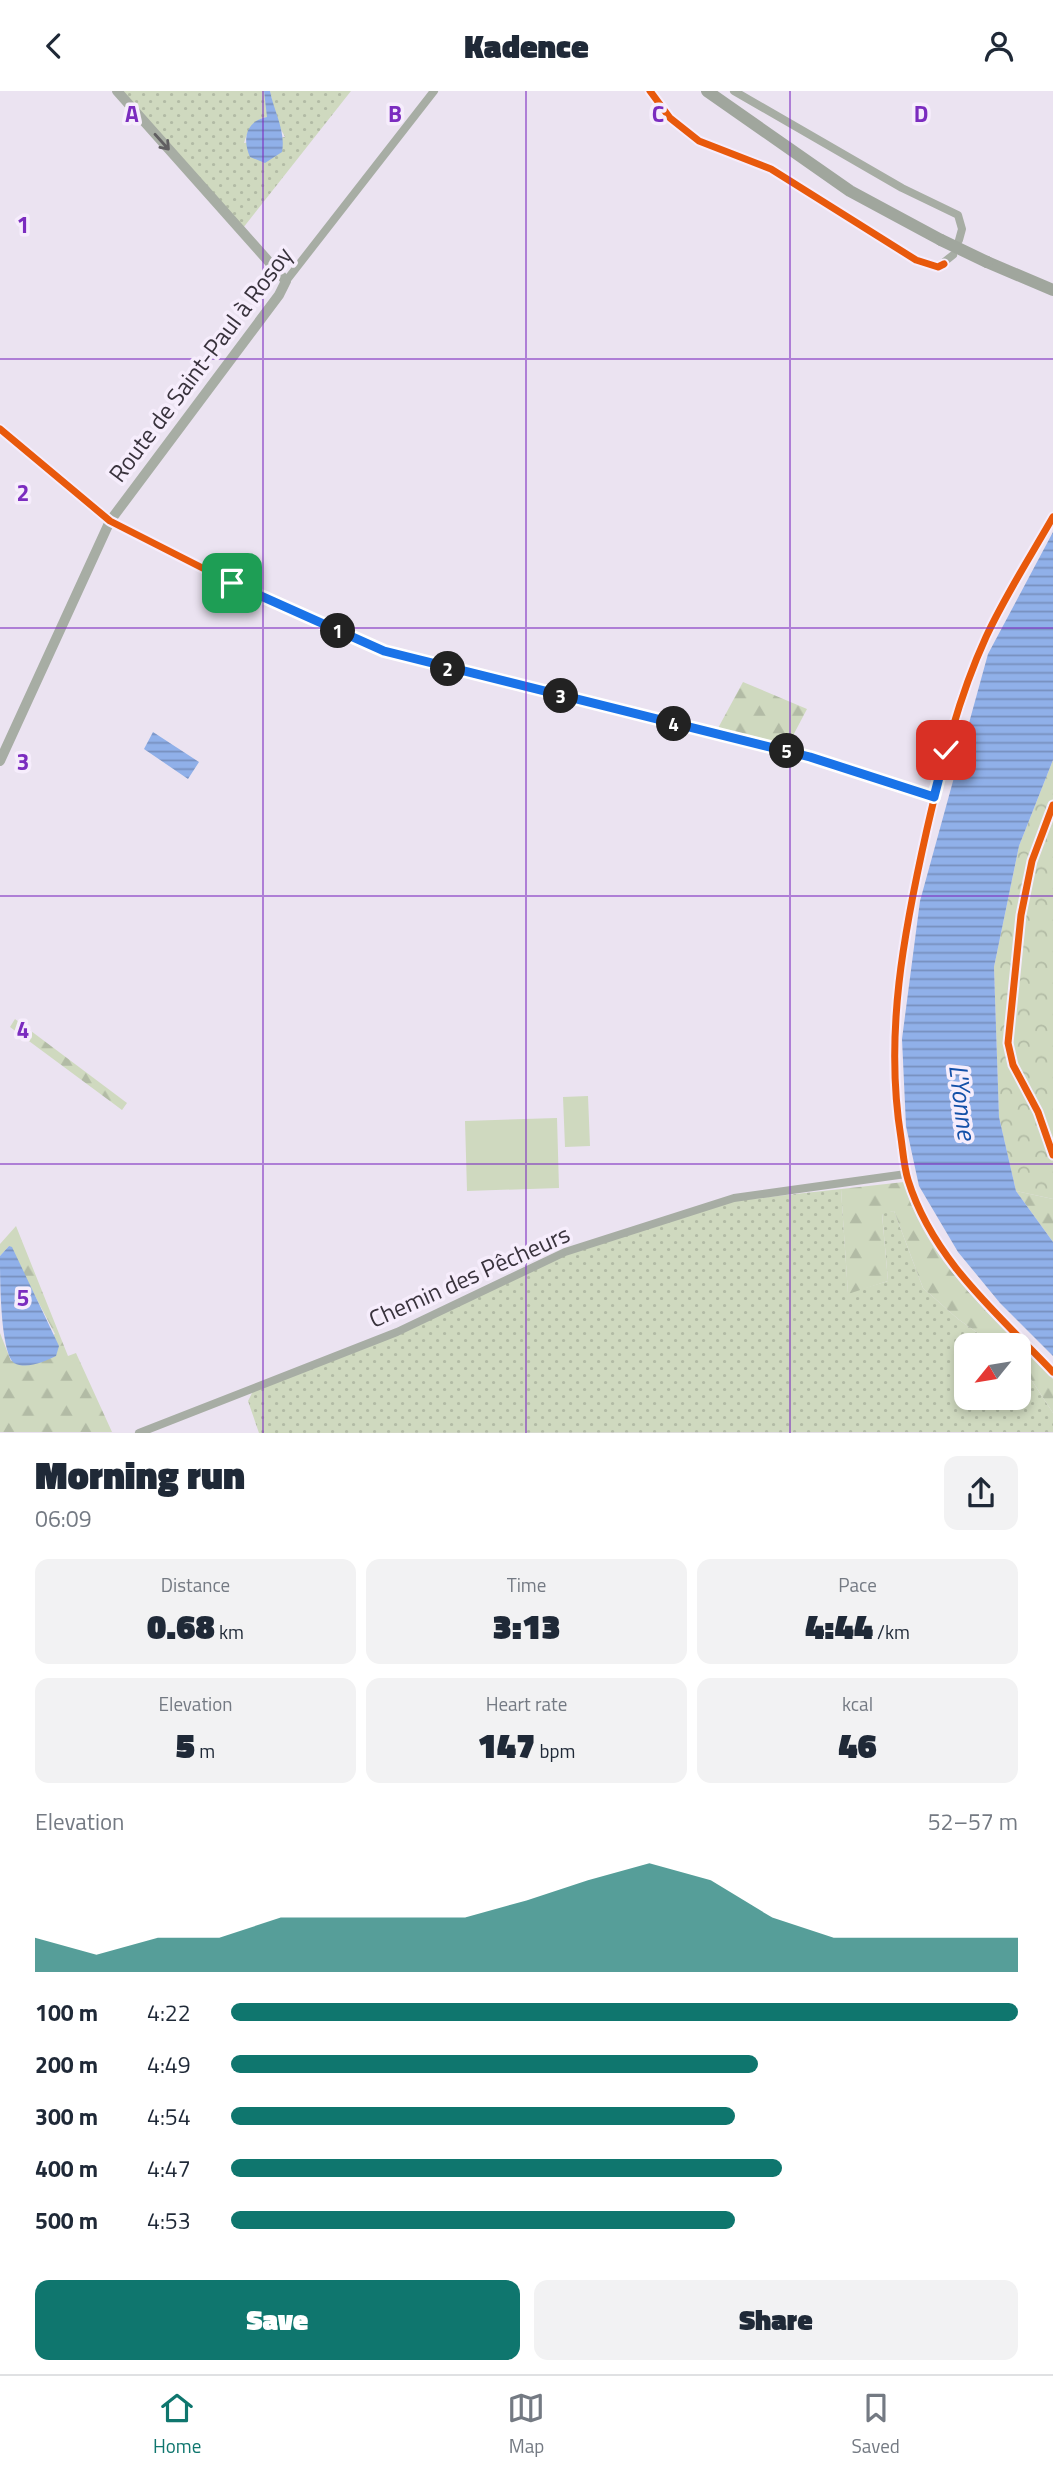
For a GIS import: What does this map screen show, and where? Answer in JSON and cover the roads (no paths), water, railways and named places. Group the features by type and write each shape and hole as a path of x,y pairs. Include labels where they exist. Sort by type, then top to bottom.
{"main road":[{"path":"707,91 840,184 986,262 1053,290"}],"street":[{"path":"117,91 286,281"},
{"name":"Route de Saint-Paul à Rosoy","path":"0,761 110,521 279,295 286,281 434,91"},
{"path":"650,91 670,118 699,141 771,169 916,260 938,267 953,255"},
{"path":"734,91 902,188 958,215 962,229 959,240"},
{"path":"0,429 110,521 232,583 384,651 810,757 934,797"},
{"name":"Chemin des Pêcheurs","path":"139,1433 397,1332 545,1259 574,1249 734,1198 906,1174"}],"water":[{"path":"264,91 270,91 283,144 282,152 265,163 250,157 246,144 250,127 254,122 267,117"},
{"name":"L'Yonne","path":"1053,532 1053,760 1019,846 994,967 999,1117 1016,1191 1053,1242 1053,1356 1000,1303 958,1252 919,1186 906,1126 902,1039 920,901 988,654"},
{"path":"153,732 199,762 188,779 144,749"},
{"path":"9,1246 12,1247 59,1346 56,1356 30,1365 14,1363 9,1356 3,1330 0,1256"}]}
